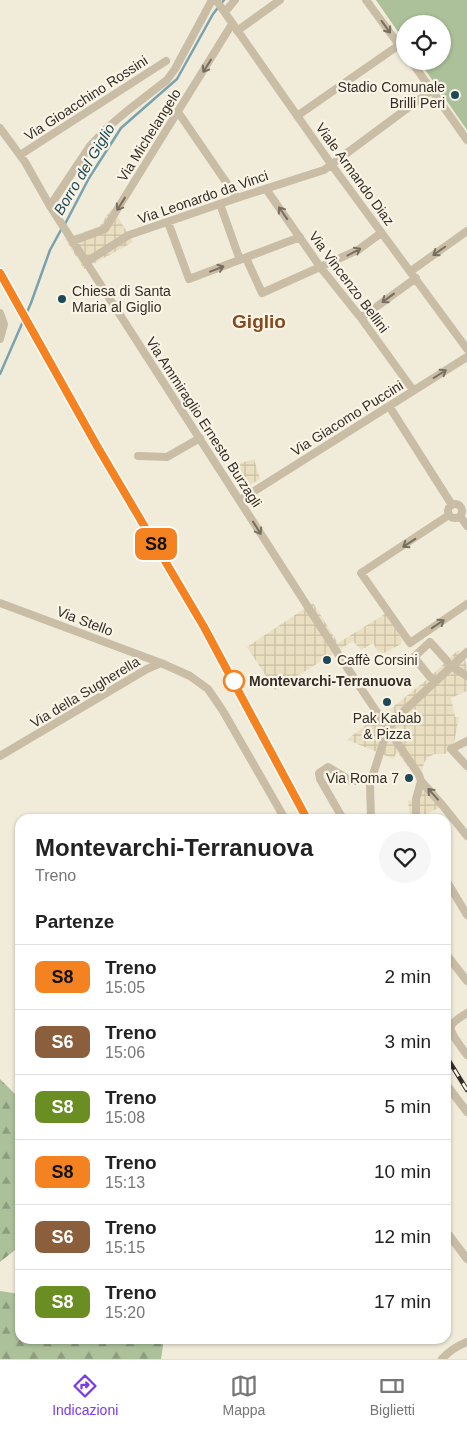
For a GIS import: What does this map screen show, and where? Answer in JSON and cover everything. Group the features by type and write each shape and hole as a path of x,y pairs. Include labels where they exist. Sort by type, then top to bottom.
{"street":[{"path":"50,206 90,146 106,129 167,80 175,69 212,0"},
{"name":"Viale Armando Diaz","path":"216,0 331,164 467,349"},
{"path":"225,12 235,0"},
{"path":"235,27 280,0"},
{"path":"366,0 396,41"},
{"name":"Via Michelangelo","path":"72,239 106,229 178,112 235,27"},
{"path":"298,116 396,47"},
{"name":"Via Gioacchino Rossini","path":"20,155 166,61"},
{"path":"418,70 467,140"},
{"name":"Via Leonardo da Vinci","path":"86,262 129,235 324,170 432,90"},
{"path":"178,112 237,198"},
{"name":"Via Ammiraglio Ernesto Burzagli","path":"0,128 20,155 50,206 342,660 419,774 421,781 449,814"},
{"name":"Via Vincenzo Bellini","path":"266,189 321,268 414,390"},
{"path":"220,204 243,259 262,293 358,250 381,233"},
{"path":"168,222 189,280 300,237"},
{"path":"411,271 467,231"},
{"path":"361,318 416,278"},
{"path":"0,313 4,324 0,339"},
{"name":"Via Giacomo Puccini","path":"240,500 467,357"},
{"path":"388,406 456,506 461,510 460,516 467,526"},
{"path":"138,456 168,457 200,438"},
{"path":"449,515 448,510 467,501"},
{"path":"449,515 454,518 460,516"},
{"path":"449,515 361,574 410,643 467,604"},
{"name":"Via Stello","path":"0,603 161,663"},
{"path":"430,677 414,657 430,642 449,664 467,676"},
{"path":"371,814 371,781 392,722 449,664 467,652"},
{"name":"Via della Sugherella","path":"0,756 147,669 161,663 190,676 208,690 223,712 282,814"},
{"path":"467,741 451,749 467,766"},
{"path":"340,814 320,779 319,773 328,767 351,781 371,781"},
{"path":"416,814 416,799 421,781"},
{"name":"Via Ammiraglio Ernesto Burzagli","path":"451,817 467,836"},
{"path":"451,888 467,915"},
{"path":"451,960 467,981"},
{"path":"467,1013 452,1024 451,1027 457,1042 467,1055"},
{"path":"451,1091 467,1112"},
{"path":"451,1240 467,1259"},
{"path":"442,1359 457,1346 467,1342"}],"green space":[{"name":"Stadio Comunale Brilli Peri","path":"376,0 467,0 467,130 425,70 451,70 451,15 396,15 396,29"},
{"path":"0,1079 15,1094 15,1250 0,1262"},
{"path":"0,1291 15,1293 15,1344 163,1344 161,1359 0,1359"}],"shaded area":[{"path":"111,209 117,211 119,219 133,242 84,269 65,239 100,226"},
{"path":"254,459 260,479 242,490 227,467"},
{"path":"313,603 338,643 388,612 402,640 401,644 380,655 373,643 361,650 353,641 275,690 247,647"},
{"path":"458,650 463,655 467,667 467,691 451,698 455,717 459,717 454,743 445,754 434,754 427,758 421,774 416,777 397,752 393,759 347,740 375,717 377,720 430,677"},
{"path":"424,779 445,805 426,814 409,814 408,800 412,801"}],"waterway":[{"name":"Borro del Giglio","path":"65,224 89,178 121,128 177,79 213,14 224,0"},
{"name":"Borro del Giglio","path":"0,374 31,303 50,250 62,228"}],"railway":[{"path":"0,273 97,446 204,627 304,814"},
{"path":"451,1064 467,1090"}],"train":[{"name":"S8","path":"0,273 97,446 204,627 304,814"}],"place":[{"name":"Stadio Comunale Brilli Peri","path":"455,95"},
{"name":"Chiesa di Santa Maria al Giglio","path":"62,299"},
{"name":"Caffè Corsini","path":"327,660"},
{"name":"Montevarchi-Terranuova","path":"234,681"},
{"name":"Pak Kabab & Pizza","path":"387,702"},
{"name":"Via Roma 7","path":"409,778"}],"district":[{"name":"Giglio","path":"259,321"}]}
